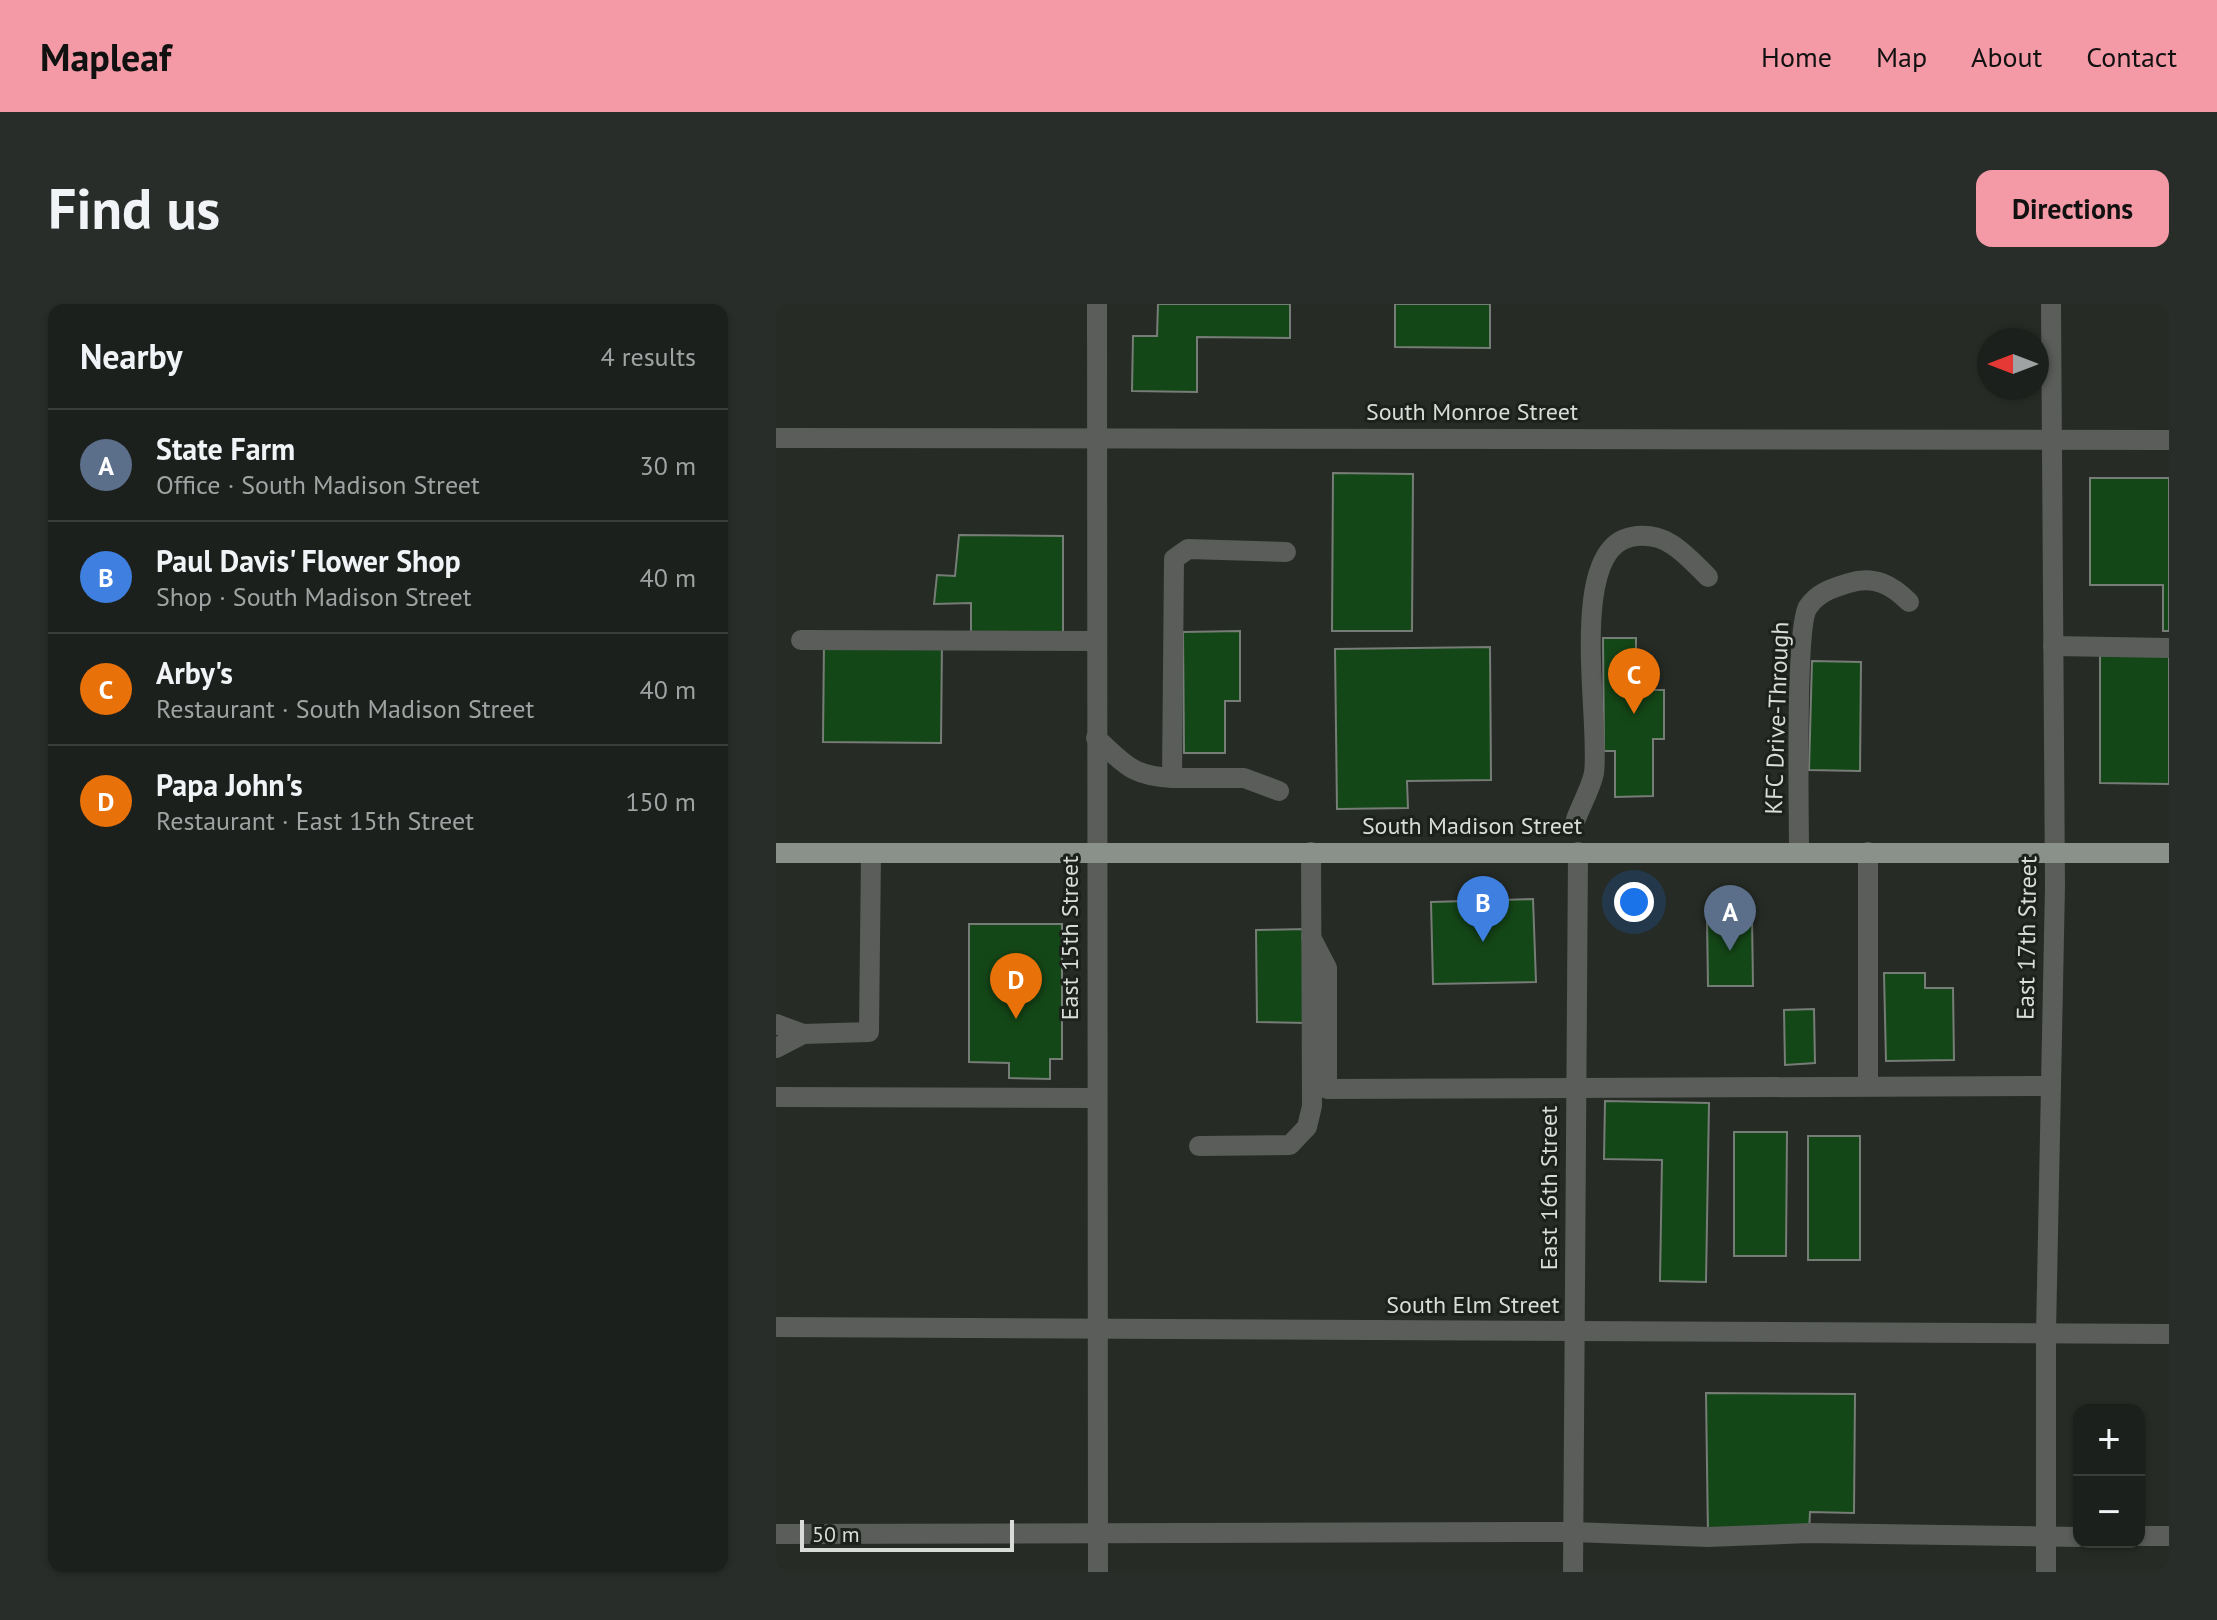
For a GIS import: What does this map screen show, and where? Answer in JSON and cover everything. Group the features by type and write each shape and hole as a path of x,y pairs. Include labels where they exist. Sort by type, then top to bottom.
{"main road":[{"name":"South Madison Street","path":"776,853 2169,853"}],"street":[{"name":"East 15th Street","path":"1097,304 1098,1572"},
{"name":"East 17th Street","path":"2046,1572 2046,1333 2054,852 2051,304"},
{"name":"South Monroe Street","path":"776,438 1456,436 2169,440"},
{"path":"1576,819 1594,774 1592,630 1596,581 1604,554 1621,539 1648,533 1675,544 1708,577"},
{"path":"1172,778 1174,559 1188,549 1286,552"},
{"name":"KFC Drive-Through","path":"1799,852 1801,652 1806,609 1823,592 1860,579 1891,585 1909,602"},
{"path":"801,640 1097,641"},
{"path":"2053,646 2169,648"},
{"path":"1096,738 1131,771 1146,777 1244,778 1279,791"},
{"path":"1199,1146 1290,1145 1307,1127 1312,1106 1311,852"},
{"name":"East 16th Street","path":"1573,1572 1578,852"},
{"path":"1868,852 1868,1085"},
{"path":"776,1024 803,1034 869,1032 871,853"},
{"path":"1311,937 1327,968 1327,1089 2051,1086"},
{"path":"776,1048 803,1034"},
{"path":"776,1097 1097,1098"},
{"name":"South Elm Street","path":"776,1327 2169,1334"},
{"path":"776,1534 1573,1532 1708,1537 1809,1533 2073,1537"},
{"path":"2145,1536 2169,1536"}],"building":[{"path":"1158,304 1290,304 1290,338 1197,337 1197,392 1132,391 1133,336 1157,336"},
{"path":"1395,304 1490,304 1490,348 1395,347"},
{"path":"1333,473 1413,474 1412,631 1332,631"},
{"path":"2090,478 2169,478 2169,631 2163,631 2163,585 2090,585"},
{"path":"959,535 1063,536 1063,635 971,641 971,603 934,604 937,575 955,576"},
{"path":"1240,631 1240,701 1225,701 1225,753 1184,753 1183,632"},
{"path":"1603,638 1636,638 1636,690 1664,690 1664,739 1653,739 1653,796 1615,797 1615,751 1604,751"},
{"path":"824,641 942,642 941,743 823,742"},
{"path":"1490,647 1491,780 1407,781 1408,808 1337,809 1335,649"},
{"path":"2100,647 2169,648 2169,784 2100,783"},
{"path":"1812,661 1861,662 1860,771 1809,770"},
{"path":"1533,899 1536,982 1433,984 1431,902"},
{"path":"1707,917 1752,917 1753,986 1708,986"},
{"path":"969,924 1062,924 1062,1059 1050,1059 1050,1079 1009,1078 1009,1063 969,1062"},
{"path":"1307,929 1305,1023 1257,1022 1256,930"},
{"path":"1884,973 1925,973 1925,988 1953,988 1954,1060 1886,1061"},
{"path":"1814,1009 1815,1063 1785,1065 1784,1010"},
{"path":"1605,1101 1709,1103 1706,1282 1660,1281 1662,1160 1604,1159"},
{"path":"1734,1132 1787,1132 1786,1256 1734,1256"},
{"path":"1808,1136 1860,1136 1860,1260 1808,1260"},
{"path":"1706,1393 1855,1394 1854,1513 1810,1512 1809,1533 1708,1537"}],"place":[{"name":"Arby's","path":"1634,714"},
{"name":"Paul Davis' Flower Shop","path":"1483,942"},
{"name":"State Farm","path":"1730,951"},
{"name":"Papa John's","path":"1016,1019"}]}
